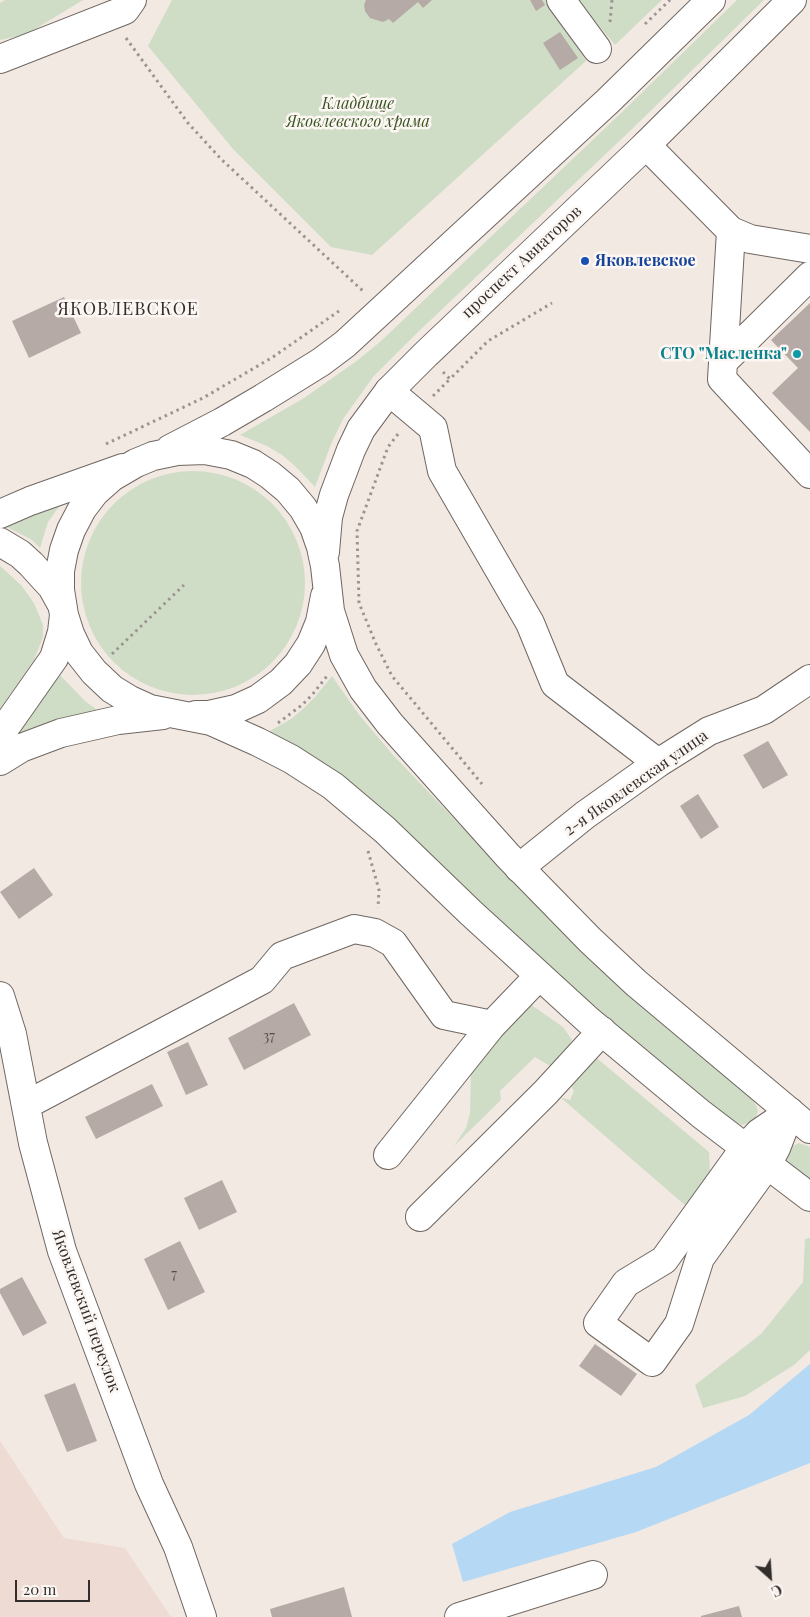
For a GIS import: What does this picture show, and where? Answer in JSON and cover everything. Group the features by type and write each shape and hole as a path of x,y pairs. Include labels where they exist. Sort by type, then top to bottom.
{"main road":[{"path":"0,59 125,10 132,0"},
{"path":"561,0 596,49"},
{"path":"0,735 54,658 62,632 63,610 60,571 64,550 71,530 82,509 96,492 112,477 222,422 293,380 345,344 374,301 608,101 711,0"},
{"name":"проспект Авиаторов","path":"326,574 328,517 343,471 361,429 389,391 646,145 792,0"},
{"path":"646,145 731,231 750,239 810,249"},
{"path":"731,231 722,379 810,474"},
{"path":"723,362 810,276"},
{"path":"389,391 434,428 442,472 530,623 555,684 658,763"},
{"path":"0,514 30,501 144,460 177,451 205,450 231,456 253,464 270,475 288,490 303,508 314,527 321,547 330,612 339,641 349,665 363,689 390,724 519,868 590,940 636,983 800,1120"},
{"path":"0,542 20,554 43,576 58,596 70,634 80,653 94,672 112,689 150,709 211,721 291,759 333,786 385,830 539,976 602,1031 744,1148 810,1197"},
{"path":"0,760 42,740 85,726 118,720 178,715 209,715 236,709 258,699 281,682 298,664 311,644 320,622 325,602 326,574"},
{"name":"2-я Яковлевская улица","path":"519,868 585,815 658,763 709,731 764,710 810,679"},
{"path":"26,1105 262,980 282,956 354,929 375,933 393,943 444,1015 492,1025"},
{"path":"388,1155 492,1025 539,976"},
{"name":"Яковлевский переулок","path":"0,996 12,1034 46,1196 62,1251 149,1484 178,1547 202,1617"},
{"path":"420,1217 545,1092 602,1031"},
{"path":"800,1120 776,1148 767,1165 700,1258 679,1324 652,1362 598,1323 626,1283 664,1260 744,1148 759,1133 800,1120"},
{"path":"459,1617 593,1575"}],"path":[{"path":"110,16 194,130 221,159 374,301"},
{"path":"360,296 374,301"},
{"path":"101,446 203,398 273,357 339,311"},
{"path":"450,379 415,413 388,447 357,531 359,603 392,676 484,786"},
{"path":"94,672 184,585"},
{"path":"367,846 380,890 375,933"}],"shaded area":[{"path":"0,1441 64,1538 125,1548 171,1617 0,1617"}],"green space":[{"path":"5,0 83,0 27,34 0,40 0,3"},
{"name":"Кладбище Яковлевского храма","path":"172,0 550,0 586,61 372,255 331,247 233,149 148,46"},
{"path":"577,0 662,0 615,45"},
{"path":"737,0 764,0 373,377 343,419 315,487 282,455 267,446 240,435 304,398 358,360 381,341"},
{"path":"182,471 204,471 236,479 246,484 264,496 280,512 297,540 303,561 305,583 303,605 297,626 280,654 264,670 236,687 204,695 182,695 150,687 140,682 122,670 106,654 89,626 81,594 81,572 89,540 94,530 106,512 122,496 150,479"},
{"path":"64,500 48,522 40,548 32,540 7,527"},
{"path":"0,566 21,585 34,603 43,625 43,637 34,660 0,709"},
{"path":"60,675 85,701 100,712 57,720 18,735"},
{"path":"332,676 360,716 393,755 580,950 627,993 751,1098 758,1111 752,1122 742,1125 728,1119 597,1010 521,942 363,793 319,760 268,732 291,719 304,708"},
{"path":"527,1002 563,1027 572,1040 557,1070 535,1057 500,1091 501,1100 454,1146 466,1128 470,1113 471,1070"},
{"path":"593,1055 709,1152 710,1173 687,1207 560,1097 570,1100 574,1091 566,1079"},
{"path":"799,1143 810,1147 810,1181 789,1164 787,1160 786,1155 791,1147"},
{"path":"810,1238 810,1350 794,1365 745,1396 703,1408 695,1385 761,1334 803,1282 805,1239"}],"water":[{"path":"810,1364 810,1463 636,1532 463,1582 452,1544 510,1512 656,1467 749,1415"}],"building":[{"path":"366,0 432,0 423,8 418,2 393,23 389,19 383,22 370,18 365,11 364,5"},
{"path":"530,0 542,0 545,5 536,11"},
{"path":"560,32 578,58 560,70 543,43"},
{"path":"64,297 81,333 29,358 12,321"},
{"name":"СТО \"Масленка\"","path":"810,303 810,432 772,393 798,368 771,340"},
{"path":"768,741 788,775 763,789 743,755"},
{"path":"698,794 719,827 701,839 680,806"},
{"path":"34,868 53,895 19,919 0,892"},
{"path":"294,1003 311,1035 244,1070 228,1038"},
{"path":"188,1042 208,1085 186,1095 167,1052"},
{"path":"152,1084 163,1106 96,1139 85,1117"},
{"path":"222,1180 237,1212 199,1230 184,1198"},
{"path":"180,1241 205,1292 168,1310 144,1259"},
{"path":"22,1277 47,1323 23,1336 0,1293 0,1289"},
{"path":"595,1344 637,1374 621,1396 579,1366"},
{"path":"75,1383 97,1441 67,1452 44,1395"},
{"path":"344,1587 352,1617 272,1617 270,1609"},
{"path":"739,1606 742,1617 701,1617 701,1616"}],"place":[{"name":"Яковлевское","path":"585,261"},
{"name":"СТО \"Масленка\"","path":"797,354"}],"district":[{"name":"ЯКОВЛЕВСКОЕ","path":"128,309"}]}
